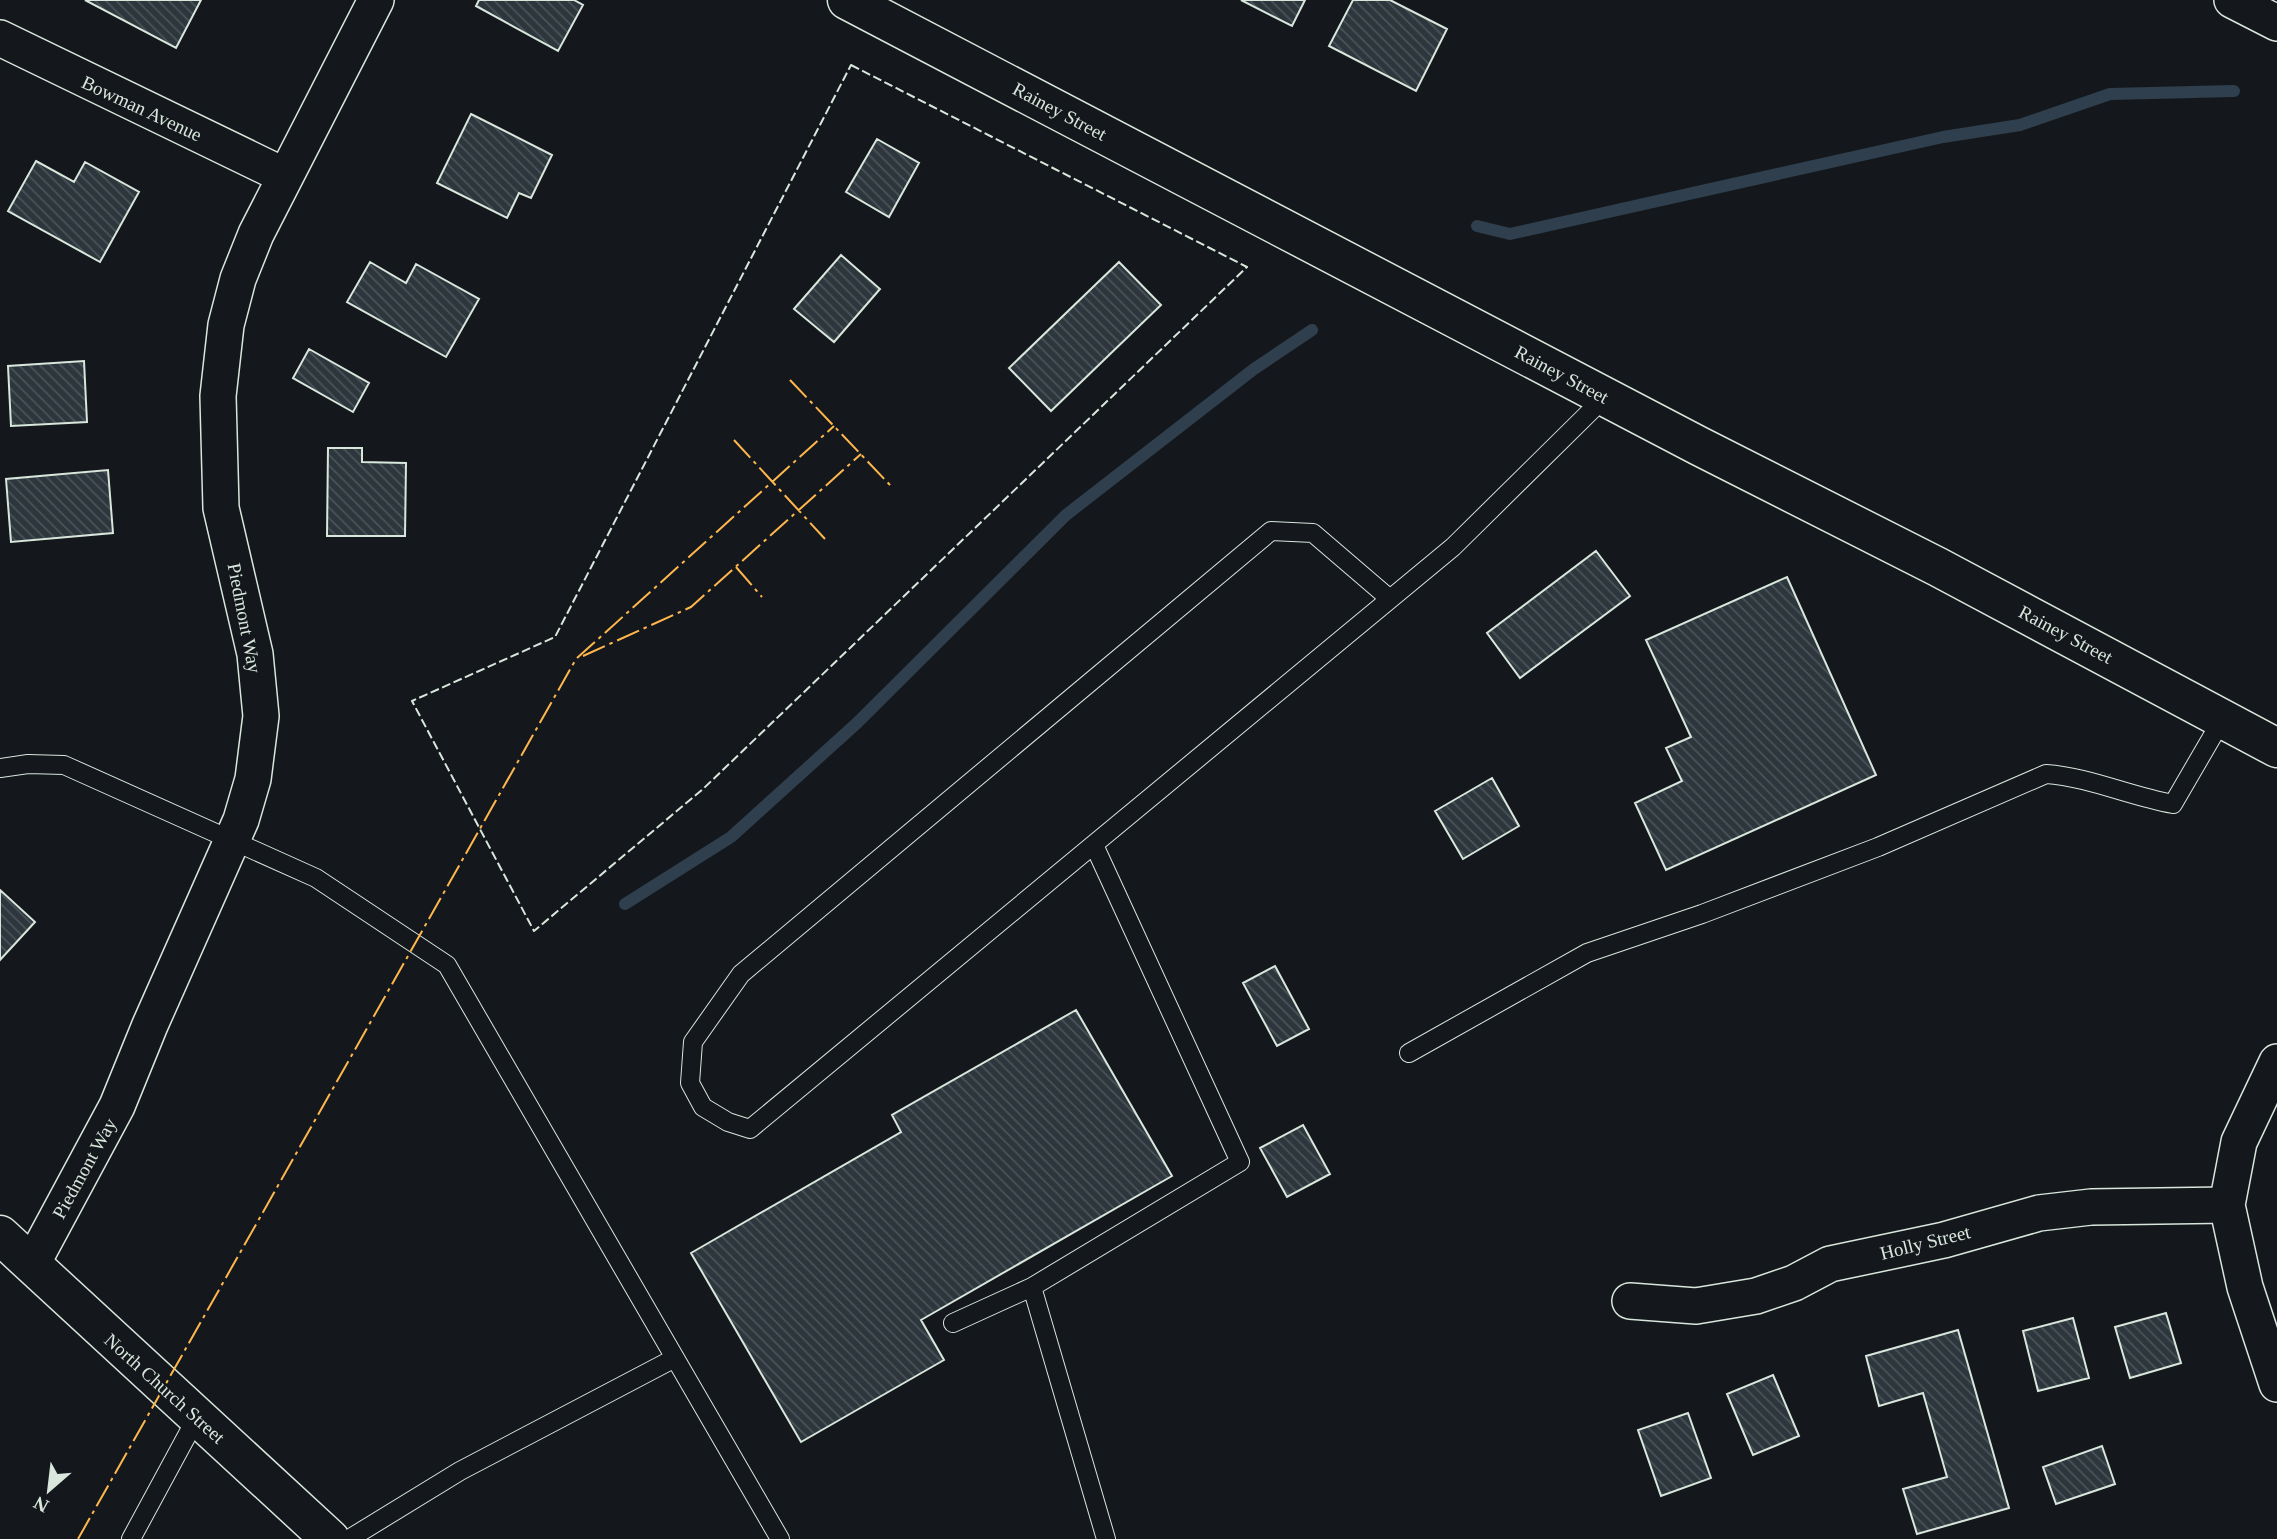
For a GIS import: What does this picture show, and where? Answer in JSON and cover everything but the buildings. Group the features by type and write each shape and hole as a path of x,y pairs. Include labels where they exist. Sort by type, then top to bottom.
{"street":[{"name":"Piedmont Way","path":"32,1264 117,1107 150,1025 232,842 253,779 261,716 255,654 221,508 218,396 226,325 238,279 285,176 376,0"},
{"name":"Rainey Street","path":"847,0 2277,747"},
{"path":"2232,0 2277,23"},
{"name":"Bowman Avenue","path":"0,38 285,176"},
{"path":"2277,1062 2239,1142 2227,1205 2245,1287 2277,1384"},
{"name":"Holly Street","path":"1630,1301 1696,1306 1756,1296 1794,1283 1830,1264 1944,1240 1987,1225 2039,1213 2091,1207 2227,1205"},
{"name":"North Church Street","path":"0,1236 330,1539"}],"lane":[{"path":"1390,599 1313,533 1271,531 741,974 693,1042 690,1083 703,1107 728,1122 750,1129 1453,547 1605,397"},
{"path":"1409,1053 1587,953 1878,847 2046,774 2073,776 2136,798 2173,804 2223,718"},
{"path":"0,768 28,764 64,765 316,878 447,965 780,1539"},
{"path":"953,1323 1032,1287 1240,1162 1094,845"},
{"path":"1032,1287 1106,1539"},
{"path":"349,1539 460,1471 675,1358"},
{"path":"131,1539 197,1417"}],"waterway":[{"path":"1477,226 1510,234 1943,137 2020,125 2110,94 2234,91"},
{"path":"625,904 731,837 857,723 1066,515 1254,369 1312,330"}],"fence":[{"path":"851,65 1247,267 703,789 534,931 412,701 555,637 851,65"}],"power":[{"path":"790,380 891,486"},
{"path":"78,1539 576,659 834,426"},
{"path":"734,440 825,539"},
{"path":"583,656 691,607 861,454"},
{"path":"736,567 762,597"}]}
